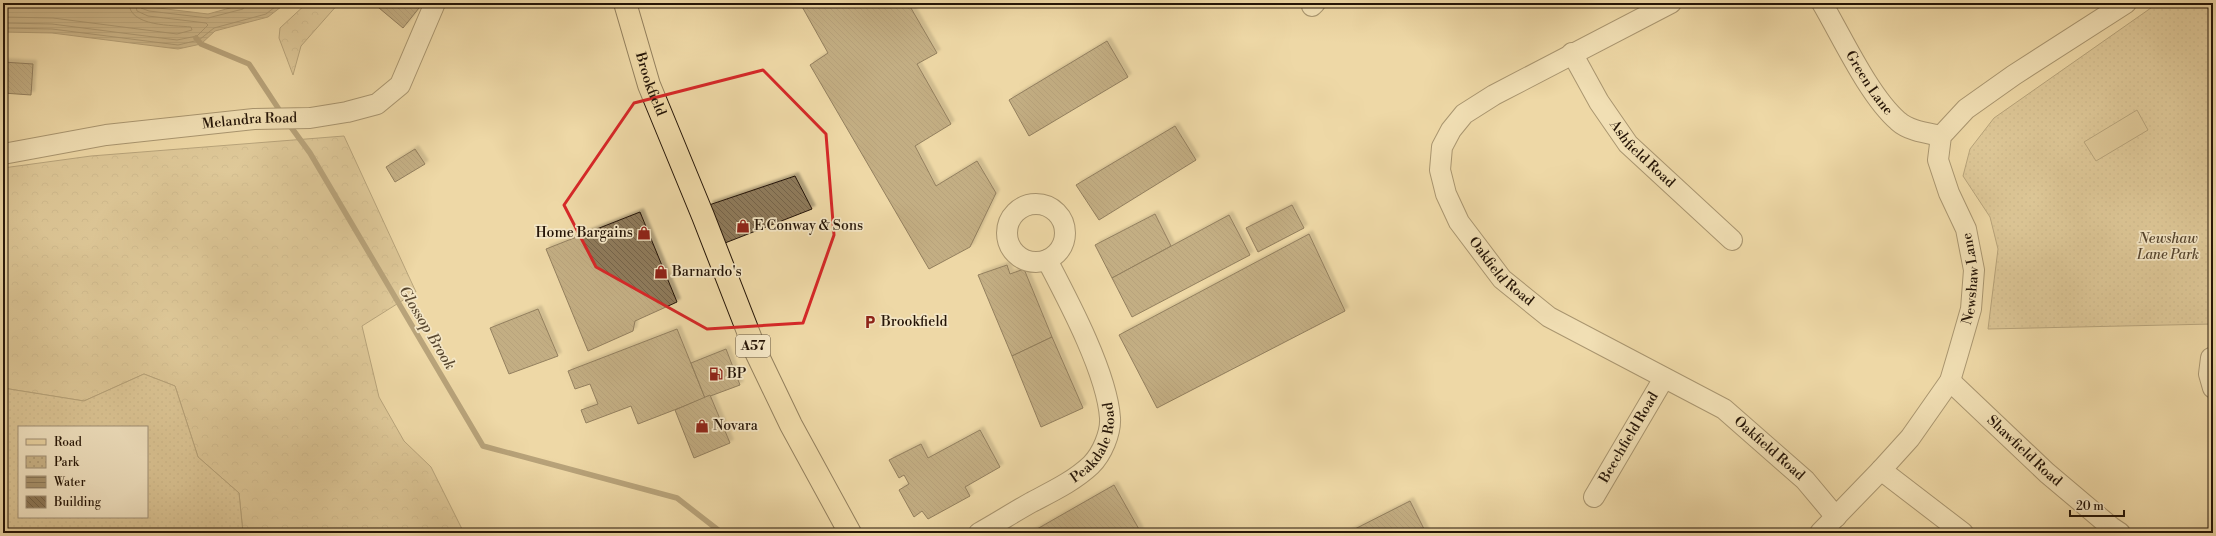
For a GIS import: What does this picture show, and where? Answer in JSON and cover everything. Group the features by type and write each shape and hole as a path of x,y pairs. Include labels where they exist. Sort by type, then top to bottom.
{"main road":[{"name":"Brookfield","path":"625,3 649,85 703,216 756,352 791,425 850,533"}],"street":[{"name":"Melandra Road","path":"3,154 106,135 266,118 310,118 348,112 377,104 400,85 435,3"},
{"name":"Oakfield Road","path":"1671,3 1572,53 1494,95 1464,114 1451,130 1442,147 1440,170 1446,194 1459,222 1502,279 1549,317 1724,409 1804,480 1836,517"},
{"name":"Green Lane","path":"1822,3 1872,90 1898,122 1913,129 1941,136"},
{"path":"1941,136 1966,109 2014,75 2126,3"},
{"name":"Ashfield Road","path":"1572,53 1599,102 1628,144 1732,240"},
{"name":"Newshaw Lane","path":"1820,533 1910,438 1950,380 1971,309 1974,270 1966,229 1949,193 1938,160 1941,136"},
{"name":"Peakdale Road","path":"980,533 1067,484 1092,464 1102,449 1109,433 1110,419 1106,396 1095,364 1068,300 1047,260"},
{"path":"2211,358 2209,374 2213,388"},
{"name":"Beechfield Road","path":"1594,497 1664,378"},
{"name":"Shawfield Road","path":"1950,380 2047,473 2120,533"},
{"path":"1881,470 1963,533"}],"highlighted area":[{"path":"763,70 826,134 834,235 803,323 707,329 596,267 564,205 634,103"}],"green space":[{"path":"307,3 339,3 301,46 293,75 279,38 280,28"},
{"name":"Newshaw Lane Park","path":"2158,3 2213,3 2213,324 1988,329 1998,249 1990,217 1963,176 1970,149 1994,118"},
{"path":"2137,110 2148,130 2096,161 2084,142"},
{"path":"344,136 416,292 362,326 379,397 404,441 431,467 464,533 243,533 239,493 198,457 175,386 144,374 84,401 3,388 3,168 91,156"},
{"path":"144,374 175,386 198,457 239,493 243,533 3,533 3,388 84,401"}],"water":[{"path":"3,3 139,3 150,7 208,14 248,3 286,3 268,17 215,31 201,44 178,49 52,33 3,32"}],"building":[{"path":"373,3 423,3 403,28"},
{"path":"800,3 908,3 937,53 917,64 951,124 915,146 936,186 977,161 996,193 970,247 929,269 810,65 828,53"},
{"path":"1107,41 1128,77 1029,136 1009,100"},
{"path":"3,62 33,64 31,95 3,93"},
{"path":"1175,126 1196,160 1099,220 1076,185"},
{"path":"415,149 425,164 395,182 386,167"},
{"name":"E Conway & Sons","path":"795,176 812,209 725,243 709,205"},
{"path":"1292,205 1304,228 1258,252 1246,228"},
{"path":"640,212 677,302 635,321 633,331 588,351 546,249"},
{"path":"1155,214 1171,246 1112,278 1095,245"},
{"path":"1229,215 1250,255 1132,317 1112,278"},
{"path":"1309,234 1345,311 1157,408 1119,335"},
{"path":"1007,265 1010,274 1024,269 1052,337 1012,356 978,275"},
{"path":"538,309 558,356 509,374 490,328"},
{"path":"677,329 705,398 638,424 631,406 586,423 581,410 598,404 590,384 575,389 568,371"},
{"path":"1052,337 1083,408 1041,427 1012,356"},
{"name":"BP","path":"726,349 740,385 705,398 691,363"},
{"name":"Novara","path":"710,395 730,443 694,458 675,410"},
{"path":"980,430 1000,467 965,487 970,496 928,519 922,511 914,517 899,490 909,484 904,475 899,478 889,460 921,444 928,458"},
{"path":"1114,485 1140,531 1136,533 1030,533"},
{"path":"1410,501 1426,533 1347,533"}],"waterway":[{"name":"Glossop Brook","path":"196,38 201,44 249,64 282,114"},
{"name":"Glossop Brook","path":"288,123 310,153 483,446 677,498 722,533"}],"place":[{"name":"E Conway & Sons","path":"743,226"},
{"name":"Home Bargains","path":"644,233"},
{"name":"Barnardo's","path":"661,272"},
{"name":"Brookfield","path":"870,322"},
{"name":"BP","path":"716,374"},
{"name":"Novara","path":"702,426"}]}
